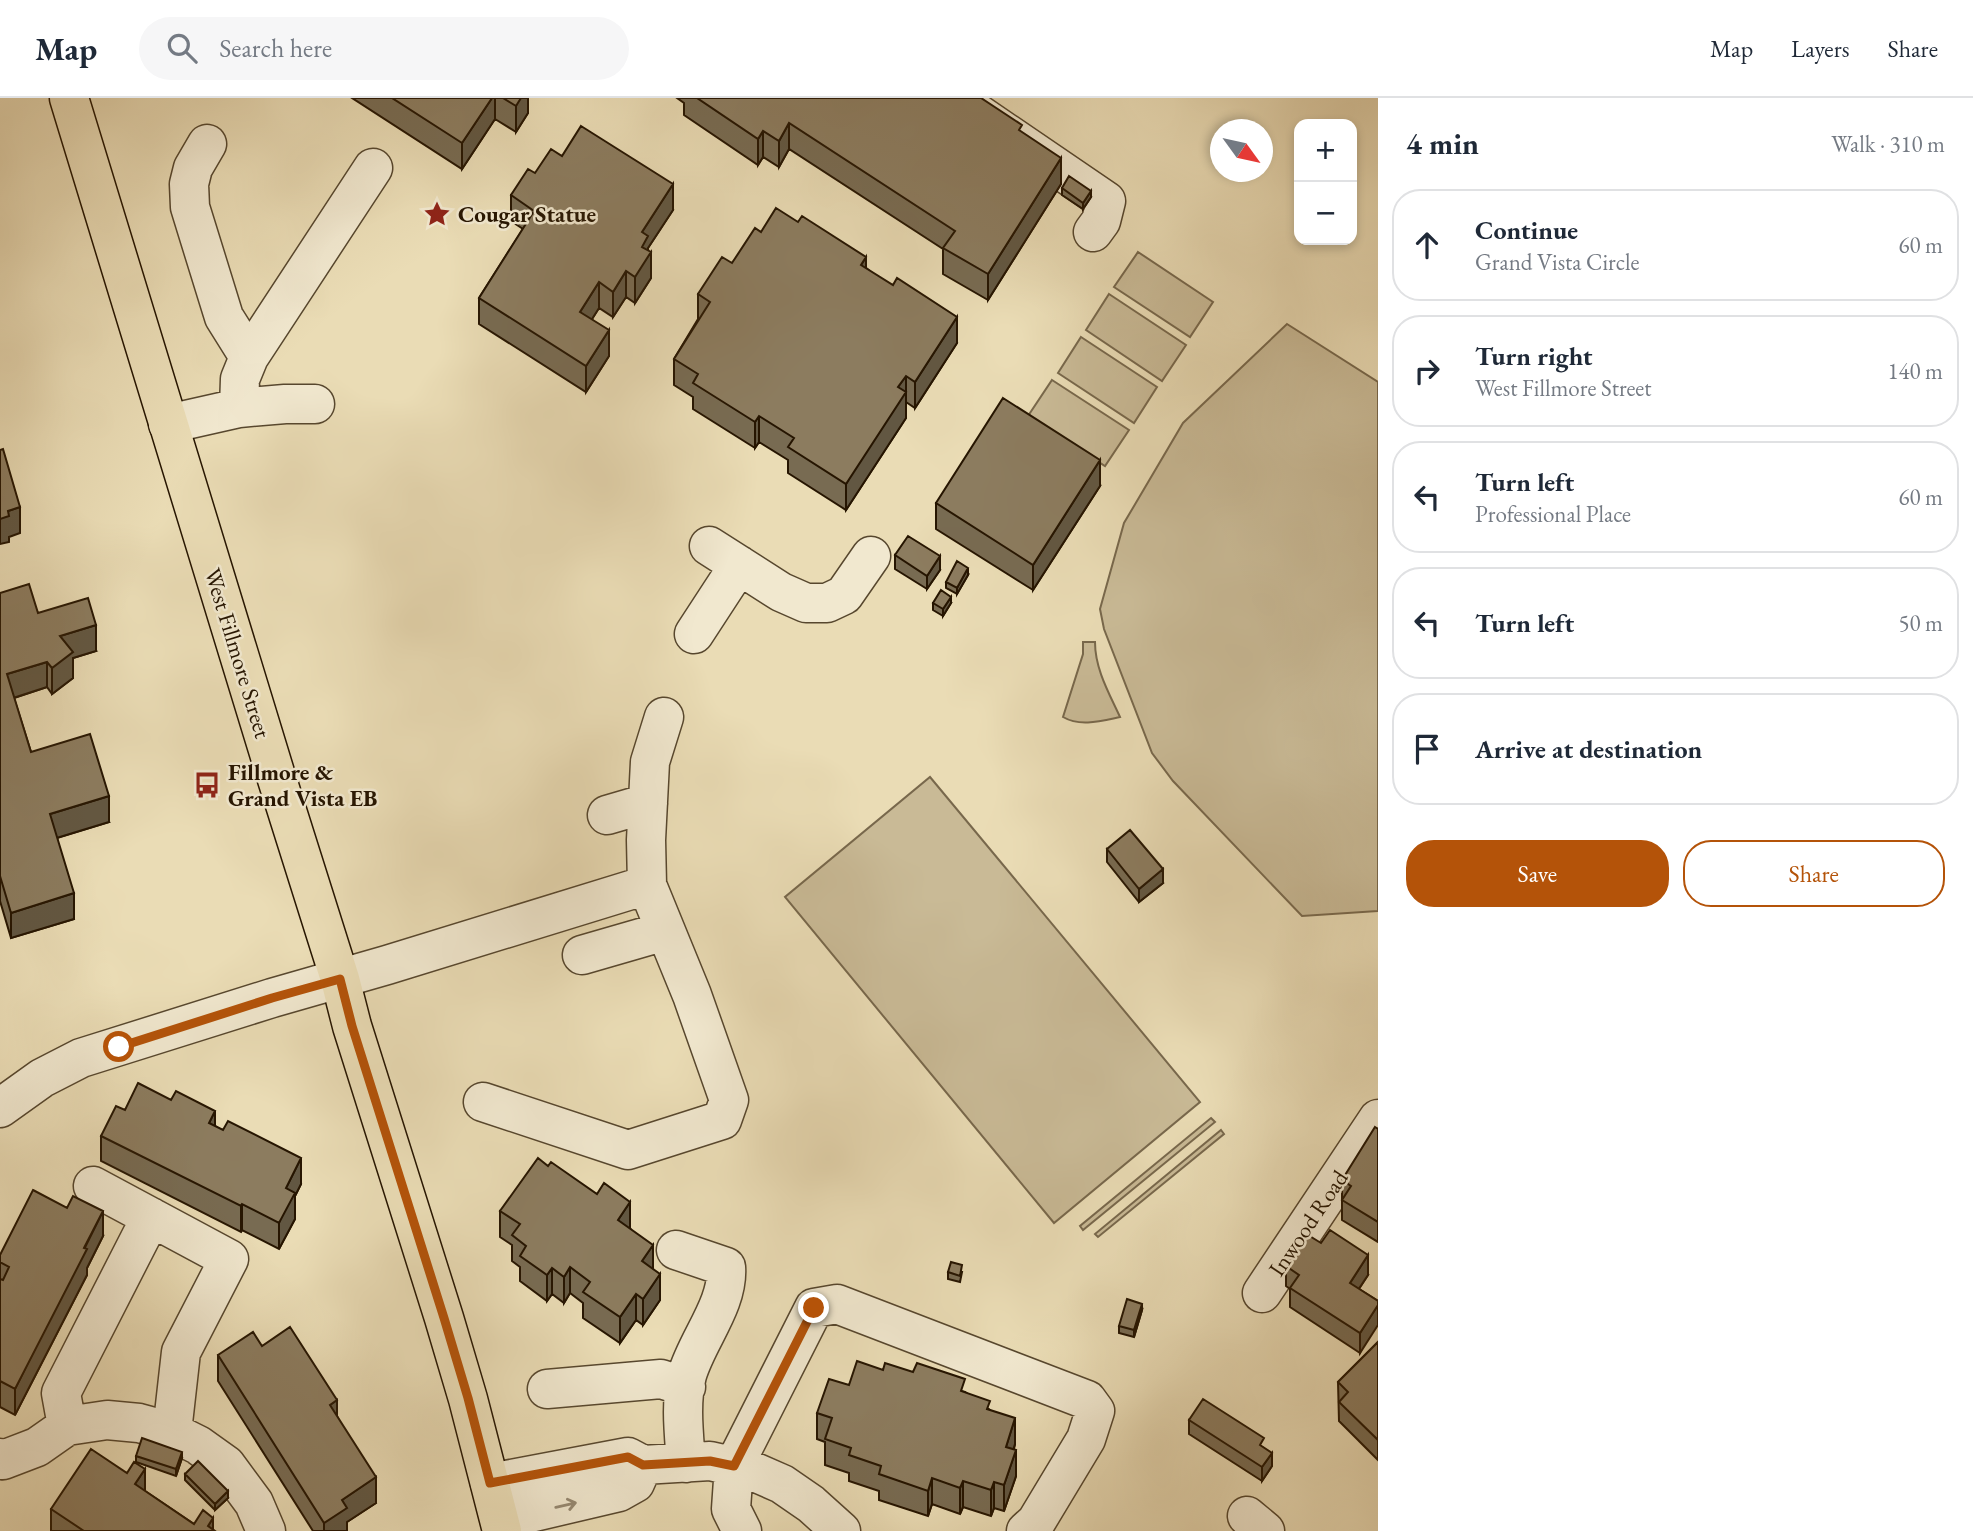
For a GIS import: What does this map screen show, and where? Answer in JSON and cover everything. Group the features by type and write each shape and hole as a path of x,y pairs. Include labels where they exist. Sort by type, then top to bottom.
{"main road":[{"name":"West Fillmore Street","path":"69,98 452,1345 501,1525"}],"street":[{"path":"955,98 1106,201 1101,221 1093,232"},
{"path":"207,144 192,168 189,184 190,206 224,317 249,357"},
{"path":"239,408 240,379 249,357 373,168"},
{"path":"168,424 239,408 315,404"},
{"path":"694,634 724,556 781,592 806,603 827,603 844,596 871,556"},
{"path":"483,1102 552,1114 628,1150 722,1120 729,1100 692,995 647,885 650,762 664,717"},
{"path":"607,815 648,803"},
{"path":"0,1108 42,1079 81,1058 647,885"},
{"path":"582,955 665,932"},
{"name":"Inwood Road","path":"1262,1293 1378,1119"},
{"path":"93,1186 229,1259 181,1352 172,1432"},
{"path":"67,1426 61,1393 150,1217"},
{"path":"676,1250 726,1267 727,1277 723,1293 688,1374 683,1411 686,1463"},
{"path":"742,1531 731,1509 734,1466 814,1308 837,1304 1087,1400 1094,1411 1086,1439 1036,1522 1026,1531"},
{"path":"547,1390 661,1379 686,1387"},
{"path":"1,1461 37,1447 67,1426 107,1420 139,1423 172,1432 198,1445 226,1465 254,1503 266,1531"},
{"path":"490,1483 628,1457 643,1465 710,1461 750,1470 782,1484 811,1504 841,1531"},
{"path":"501,1525 619,1492 635,1483 643,1465"}],"shaded area":[{"path":"1138,252 1213,302 1190,337 1114,287"},
{"path":"1109,294 1186,345 1162,381 1086,330"},
{"path":"1287,324 1378,382 1378,911 1302,916 1173,781 1152,753 1104,629 1100,609 1124,523 1183,423"},
{"path":"1081,337 1157,387 1134,423 1058,373"},
{"path":"1052,380 1129,430 1105,466 1028,416"},
{"path":"1083,642 1095,642 1100,671 1120,717 1076,722 1063,717 1083,654"},
{"path":"930,777 1200,1102 1054,1223 785,897"},
{"path":"1211,1118 1215,1122 1083,1230 1080,1226"},
{"path":"1221,1130 1224,1134 1098,1237 1095,1234"}],"building":[{"path":"392,98 492,98 462,143"},
{"path":"503,98 521,98 516,106"},
{"path":"697,98 981,98 1022,125 1019,130 1061,158 988,274 943,248 955,231 789,123 779,141 763,131 758,139"},
{"path":"581,126 673,184 642,232 648,236 642,247 651,252 635,277 626,271 613,292 599,282 580,312 609,330 586,366 479,298 534,211 511,195 528,169 535,173 551,149 562,156"},
{"path":"1069,176 1091,191 1083,203 1062,188"},
{"path":"776,208 798,222 802,216 866,257 861,265 893,285 897,278 957,317 915,382 906,376 898,387 906,392 846,484 788,447 794,438 759,416 755,422 693,383 698,374 674,359 710,302 698,294 722,257 732,263 755,228 761,232"},
{"path":"1003,398 1100,460 1033,565 936,503"},
{"path":"3,449 20,507 8,511 9,516 0,519 0,450"},
{"path":"908,536 940,556 927,576 895,555"},
{"path":"957,561 968,568 957,588 946,582"},
{"path":"29,584 38,613 88,598 96,625 60,636 73,652 52,668 47,662 7,674 31,752 90,734 109,796 50,814 74,893 11,913 0,876 0,593"},
{"path":"941,590 951,597 943,609 933,603"},
{"path":"1130,830 1163,869 1139,889 1107,849"},
{"path":"138,1083 171,1100 176,1091 215,1111 209,1123 223,1130 228,1121 301,1158 286,1188 295,1193 279,1223 101,1136 116,1106 125,1110"},
{"path":"1375,1127 1378,1129 1378,1222 1342,1200 1351,1186 1342,1180"},
{"path":"538,1158 548,1166 551,1162 597,1194 604,1183 630,1202 618,1220 653,1245 642,1261 660,1274 643,1299 636,1294 620,1317 583,1292 590,1282 570,1267 564,1277 552,1268 547,1275 520,1256 526,1246 512,1235 520,1224 500,1211"},
{"path":"33,1190 67,1208 73,1196 103,1211 84,1248 87,1249 15,1389 0,1381 0,1279 3,1280 9,1267 0,1262 0,1255"},
{"path":"1330,1230 1368,1255 1350,1283 1378,1301 1378,1305 1360,1333 1290,1288 1299,1275 1286,1266 1308,1235 1321,1243"},
{"path":"951,1262 962,1265 960,1276 948,1272"},
{"path":"1127,1299 1142,1304 1134,1330 1119,1326"},
{"path":"290,1327 337,1400 330,1405 376,1477 342,1500 347,1508 324,1523 218,1355 253,1332 262,1346"},
{"path":"1378,1342 1378,1440 1339,1402 1348,1392 1338,1382"},
{"path":"857,1361 883,1370 885,1363 913,1372 917,1363 965,1379 961,1391 990,1401 987,1409 1015,1418 1006,1447 1016,1450 1004,1485 994,1482 991,1490 963,1481 960,1488 932,1478 928,1491 879,1474 881,1466 849,1455 851,1448 825,1439 832,1418 817,1413 829,1379 849,1385"},
{"path":"1203,1399 1264,1438 1260,1445 1272,1453 1262,1467 1189,1420"},
{"path":"142,1438 182,1452 176,1469 136,1456"},
{"path":"91,1449 127,1473 134,1462 145,1469 135,1484 194,1524 203,1510 213,1518 208,1526 215,1531 84,1531 51,1509"},
{"path":"198,1461 228,1491 215,1504 185,1474"}],"place":[{"name":"Cougar Statue","path":"437,214"},
{"name":"Fillmore & Grand Vista EB","path":"207,785"}],"route":[{"path":"119,1047 340,979 352,1026 468,1398 490,1483 628,1457 643,1465 710,1461 734,1466 814,1308"}]}
